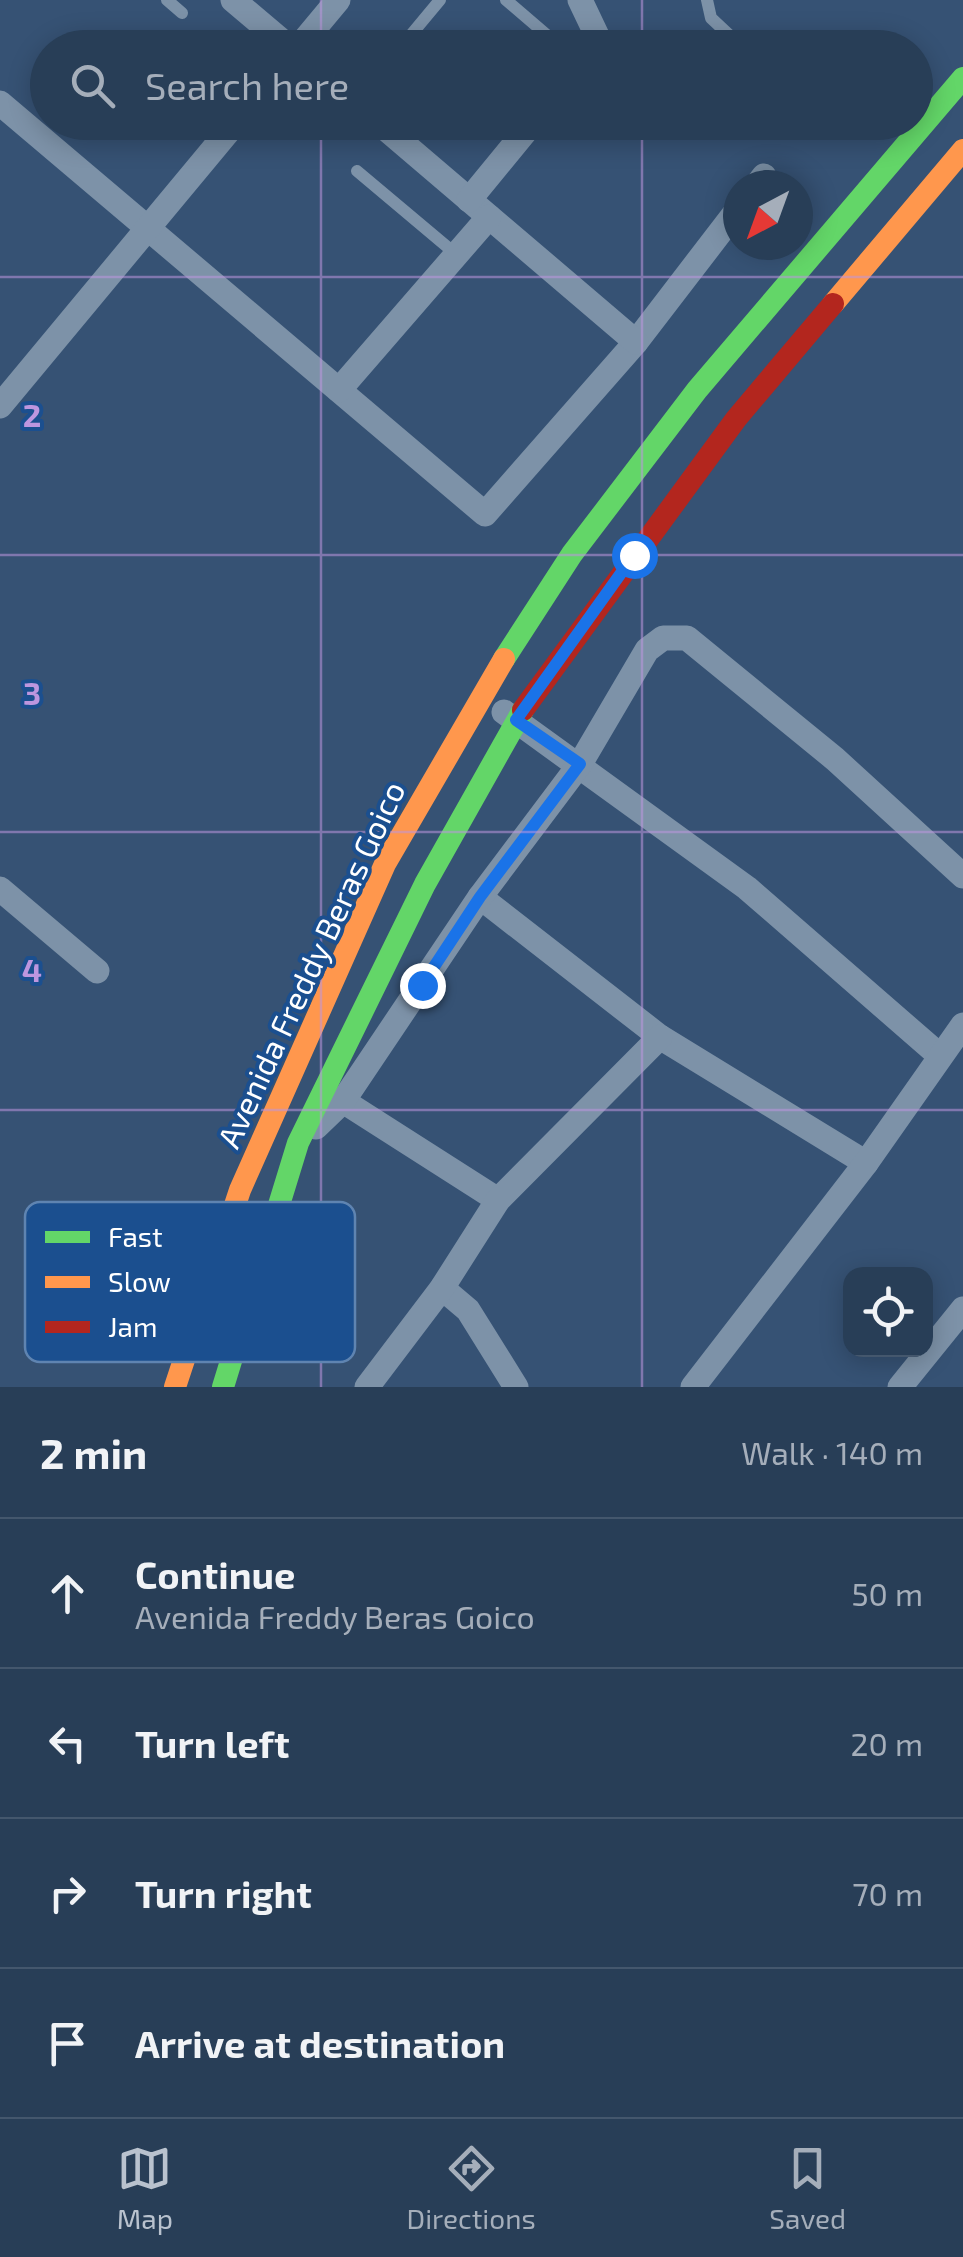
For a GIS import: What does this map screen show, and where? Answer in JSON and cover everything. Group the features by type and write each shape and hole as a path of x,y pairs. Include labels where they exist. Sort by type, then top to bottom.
{"main road":[{"name":"Avenida Freddy Beras Goico","path":"933,113 963,78"},
{"name":"Avenida Freddy Beras Goico","path":"236,1202 385,864 480,696 572,554 698,390 910,140"},
{"name":"Avenida Freddy Beras Goico","path":"280,1202 298,1143 425,884 516,720 736,419 963,150"},
{"name":"Avenida Freddy Beras Goico","path":"174,1387 182,1362"},
{"name":"Avenida Freddy Beras Goico","path":"223,1387 231,1362"}],"street":[{"path":"233,0 269,30"},
{"path":"313,30 338,0"},
{"path":"580,0 594,30"},
{"path":"0,103 30,128"},
{"path":"44,140 485,514 636,342 723,229"},
{"path":"0,406 221,140"},
{"path":"399,140 636,342"},
{"path":"339,390 457,255 479,209 522,140"},
{"path":"298,1143 344,1102 480,897 580,764 648,650 663,638 687,638 835,758 963,876"},
{"path":"480,696 748,888 940,1054"},
{"path":"0,890 97,971"},
{"path":"480,897 660,1037 866,1163"},
{"path":"693,1387 866,1163 963,1025"},
{"path":"368,1387 442,1288 498,1200 660,1037"},
{"path":"344,1102 498,1200"},
{"path":"442,1288 468,1310 516,1387"},
{"path":"900,1387 963,1309"}],"lane":[{"path":"168,0 182,13"},
{"path":"415,30 440,0"},
{"path":"506,0 541,30"},
{"path":"707,0 711,18 724,30"},
{"path":"357,171 457,255"}],"traffic: fast":[{"path":"933,113 963,78"},
{"path":"504,659 572,554 697,390 910,140"},
{"path":"280,1202 298,1143 425,884 523,710"},
{"path":"223,1387 231,1362"}],"traffic: slow":[{"path":"833,304 963,150"},
{"path":"236,1202 385,864 504,659"},
{"path":"175,1387 183,1362"}],"traffic: jam":[{"path":"523,710 736,419 833,304"}],"route":[{"path":"422,985 480,897 580,764 516,720 634,555"}]}
